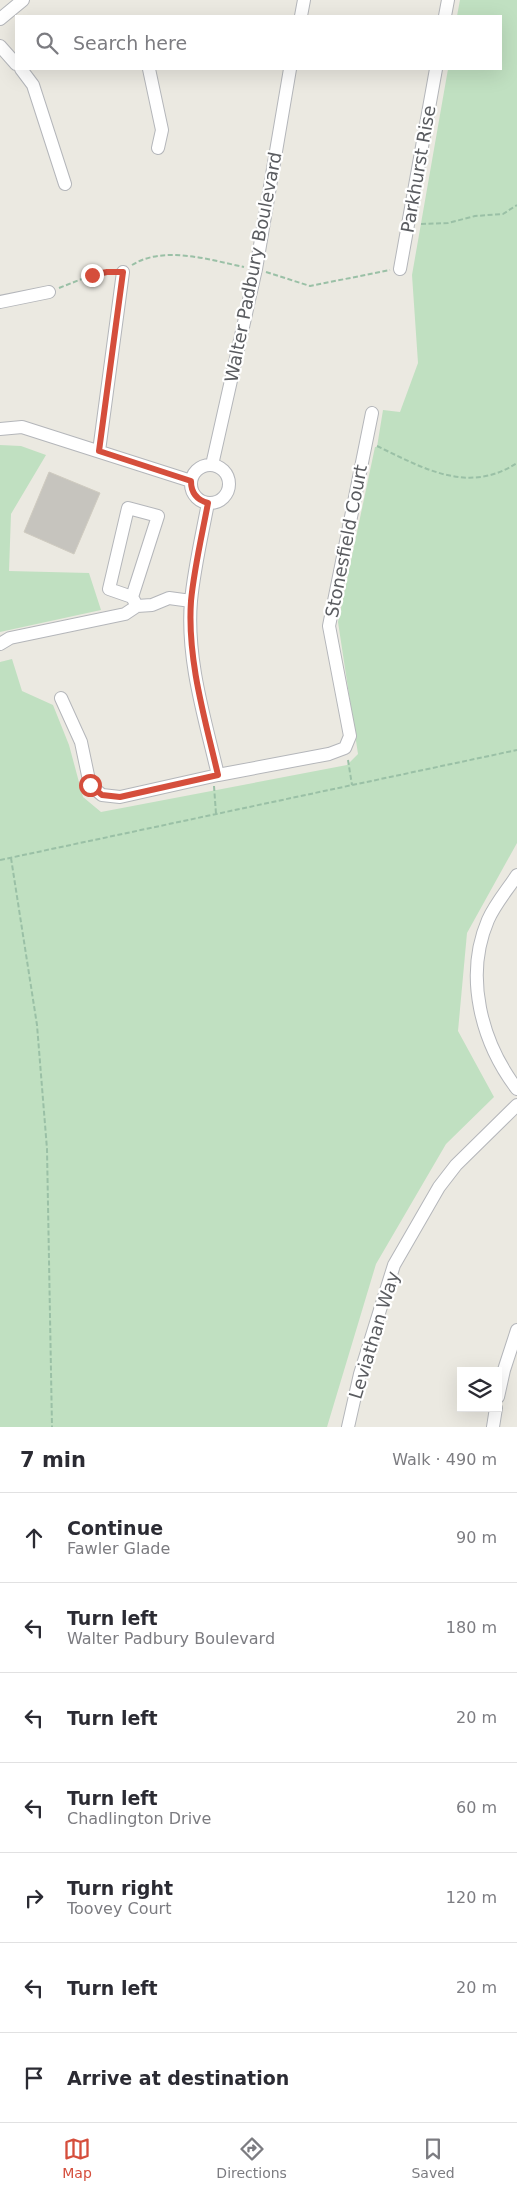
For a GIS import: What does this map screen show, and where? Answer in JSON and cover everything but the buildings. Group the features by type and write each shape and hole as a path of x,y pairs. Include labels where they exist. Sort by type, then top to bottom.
{"street":[{"path":"0,19 23,0"},
{"path":"301,15 304,0"},
{"path":"445,15 448,0"},
{"path":"0,46 15,63"},
{"path":"22,70 33,85 65,184"},
{"path":"149,70 162,130 158,148"},
{"name":"Walter Padbury Boulevard","path":"212,465 256,269 290,70"},
{"name":"Parkhurst Rise","path":"400,269 436,70"},
{"path":"99,451 123,272"},
{"path":"0,302 49,292"},
{"name":"Stonesfield Court","path":"345,748 350,736 329,626 372,413"},
{"path":"0,429 22,427 191,481"},
{"path":"212,465 224,470 229,482 225,496 220,500 208,503 196,497 192,492 191,481 197,470 203,466 212,465"},
{"path":"208,503 191,601 191,636 197,683 218,775"},
{"path":"0,644 10,638 125,614 134,601 158,516 128,508 109,589 134,601 152,605 169,598 191,601"},
{"path":"61,698 81,742 90,785 102,795 120,797 218,775 329,754 345,748"},
{"path":"517,875 489,918 481,938 477,972 482,1021 500,1063 517,1089"},
{"name":"Leviathan Way","path":"348,1427 360,1374 394,1264 439,1187 456,1166 517,1105"},
{"path":"502,1379 517,1330"},
{"path":"492,1427 495,1412"}],"path":[{"path":"409,221 420,224 448,223 475,216 503,214 517,205"},
{"path":"49,292 92,275 107,272 123,272 145,258 185,256 256,269 310,286 400,269"},
{"path":"365,441 429,471 458,478 486,476 507,469 517,462"},
{"path":"345,748 352,785"},
{"path":"0,860 517,750"},
{"path":"216,814 214,784 218,775"},
{"path":"11,858 37,1026 47,1149 52,1427"}],"green space":[{"path":"460,0 517,0 517,843 467,933 458,1031 494,1097 446,1144 376,1264 327,1427 0,1427 0,662 12,659 22,691 53,705 69,745 83,797 101,812 347,765 358,754 338,622 375,447 377,447 383,410 400,412 418,363 412,275 448,70 502,70 502,15 457,15"},
{"path":"0,445 21,446 46,455 11,514 9,571 89,573 101,610 0,632"}],"route":[{"path":"90,785 102,795 120,797 218,775 197,683 191,636 191,601 208,503 196,497 192,492 191,481 99,451 123,272 107,272 92,275"}]}
